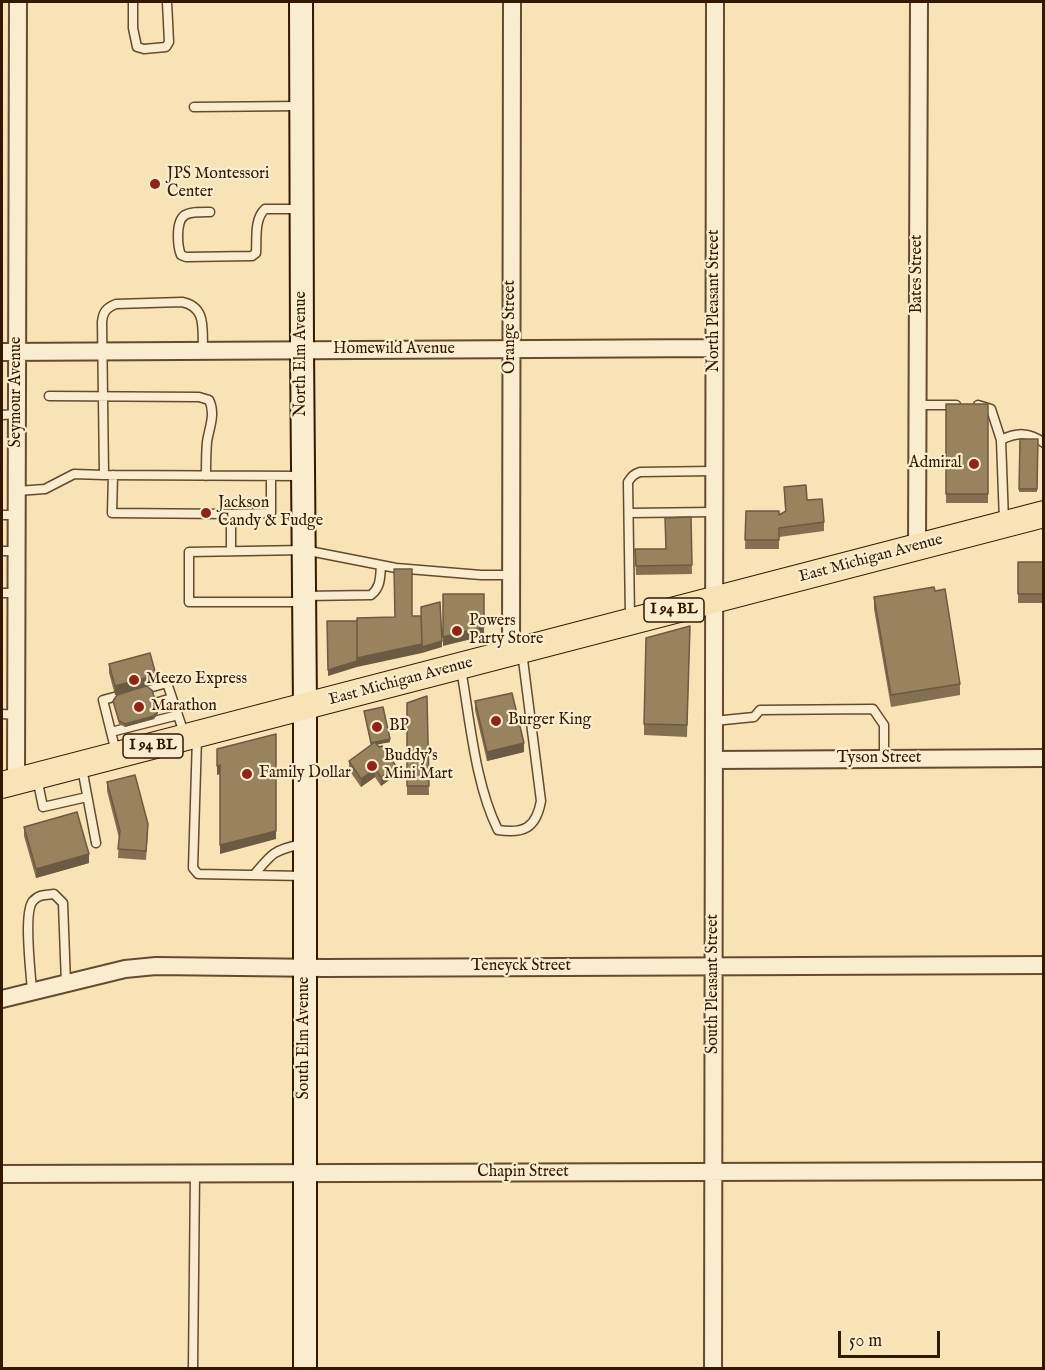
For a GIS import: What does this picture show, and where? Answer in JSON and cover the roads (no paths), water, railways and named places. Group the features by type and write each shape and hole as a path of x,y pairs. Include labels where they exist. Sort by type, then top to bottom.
{"main road":[{"name":"East Michigan Avenue","path":"18,781 81,765 114,744 305,707 1044,514"}],"street":[{"name":"Seymour Avenue","path":"18,2 9,145 9,414 17,491 9,515 9,714 18,781"},
{"name":"North Elm Avenue","path":"301,2 305,707"},
{"name":"Orange Street","path":"513,2 511,574 516,651"},
{"name":"North Pleasant Street","path":"714,600 715,2"},
{"name":"Bates Street","path":"918,547 919,2"},
{"name":"Homewild Avenue","path":"9,352 714,348"},
{"name":"South Pleasant Street","path":"713,1368 714,600"},
{"name":"South Elm Avenue","path":"305,707 305,1368"},
{"name":"Tyson Street","path":"714,760 1044,758"},
{"name":"Teneyck Street","path":"2,999 125,969 156,966 306,968 1044,965"},
{"name":"Chapin Street","path":"2,1174 1044,1171"}],"lane":[{"path":"133,2 133,28 137,47 144,49 166,47 169,42 167,2"},
{"path":"194,107 302,106"},
{"path":"210,212 191,212 183,215 178,224 178,248 181,255 186,257 252,256 256,253 257,224 261,212 265,209 302,209"},
{"path":"104,475 102,322 107,308 116,304 182,302 196,307 200,313 203,350"},
{"path":"49,396 199,397 209,400 213,407 213,417 207,443 206,476"},
{"path":"918,405 983,405 991,409 1001,440 1004,524"},
{"path":"1001,440 1013,434 1033,435 1044,443"},
{"path":"630,621 628,482 634,474 640,472 714,471"},
{"path":"17,491 45,489 74,474 303,476"},
{"path":"114,475 112,513 231,514 272,513 271,476"},
{"path":"629,513 714,512"},
{"path":"231,514 231,551"},
{"path":"381,566 380,583 372,594 304,599 189,602 189,552 304,550 381,566 481,575 511,574"},
{"path":"461,666 473,741 488,811 498,830 511,832 530,827 538,816 541,801 516,651"},
{"path":"114,744 103,700 167,683 187,729 193,868 198,874 306,876"},
{"path":"155,703 172,698"},
{"path":"714,721 754,717 760,711 873,709 884,725 884,759"},
{"path":"106,716 116,713"},
{"path":"81,765 96,843"},
{"path":"18,781 43,807 87,797"},
{"path":"254,875 271,854 281,848 306,843"},
{"path":"32,991 27,915 31,903 40,895 54,894 63,903 66,984"},
{"path":"193,1368 195,1173"}],"place":[{"name":"JPS Montessori Center","path":"155,184"},
{"name":"Admiral","path":"974,464"},
{"name":"Jackson Candy & Fudge","path":"206,513"},
{"name":"Powers Party Store","path":"457,631"},
{"name":"Meezo Express","path":"134,680"},
{"name":"Marathon","path":"139,707"},
{"name":"Burger King","path":"496,721"},
{"name":"BP","path":"377,727"},
{"name":"Buddy's Mini Mart","path":"372,766"},
{"name":"Family Dollar","path":"247,774"}]}
